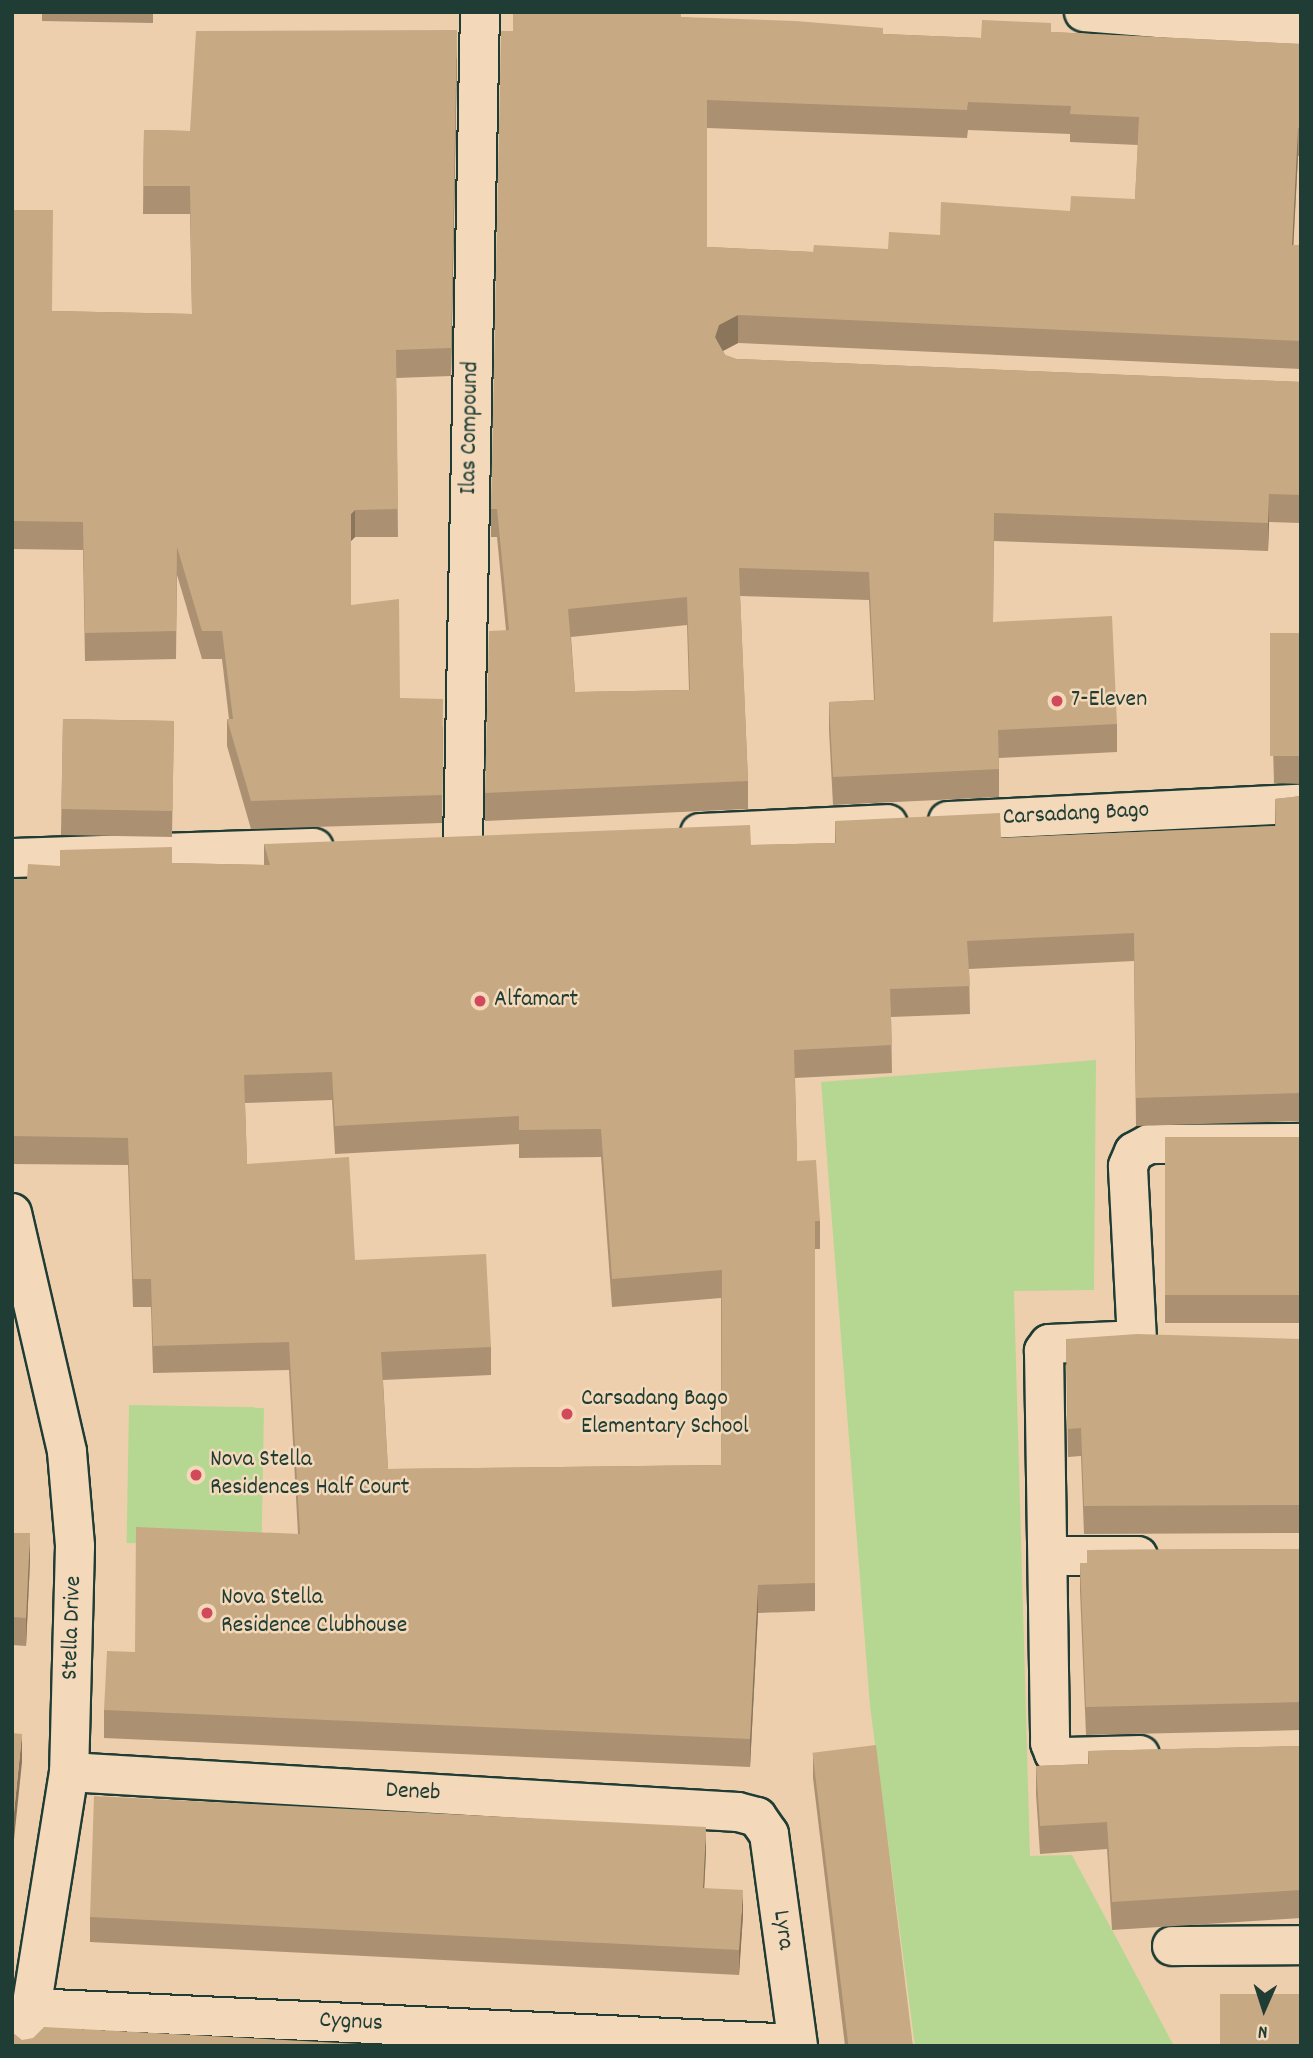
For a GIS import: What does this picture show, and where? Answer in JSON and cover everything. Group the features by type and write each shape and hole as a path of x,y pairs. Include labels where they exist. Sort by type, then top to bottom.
{"street":[{"name":"Ilas Compound","path":"422,844 481,843 480,12"},
{"path":"1084,12 1301,30"},
{"name":"Carsadang Bago","path":"661,835 1301,804"},
{"path":"12,858 354,847"},
{"path":"1137,1340 1128,1166 1134,1152 1149,1144 1301,1143"},
{"name":"Stella Drive","path":"12,1213 67,1452 75,1546 69,1772 25,2046"},
{"path":"1177,1755 1066,1757 1054,1753 1050,1742 1044,1351 1049,1344 1178,1341"},
{"path":"1049,1556 1175,1556"},
{"name":"Deneb","path":"69,1772 738,1812 757,1817"},
{"name":"Lyra","path":"757,1817 769,1834 797,2045"},
{"path":"1172,1946 1301,1945"},
{"name":"Cygnus","path":"31,2008 797,2045"}],"green space":[{"path":"1096,1060 1094,1290 1014,1291 1030,1856 1072,1855 1174,2046 915,2046 870,1706 821,1082"},
{"name":"Nova Stella Residences Half Court","path":"129,1405 264,1407 262,1545 127,1543"}],"building":[{"path":"513,12 681,12 681,17 795,21 883,28 883,34 981,38 982,20 1051,23 1051,32 1301,44 1301,128 1298,128 1292,245 1301,245 1301,341 738,315 719,325 715,337 725,355 736,359 1301,382 1301,495 1269,494 1268,523 994,513 993,622 1112,616 1117,724 998,730 999,769 833,777 829,702 875,700 869,572 739,568 748,781 485,793 489,631 509,630 497,509 491,509 501,31 513,31","holes":["707,100 967,110 968,102 1071,106 1070,114 1139,117 1135,199 1071,196 1070,211 941,202 940,235 889,232 888,249 814,245 813,252 707,247","687,597 690,690 575,692 568,609"]},
{"path":"457,30 451,348 396,350 398,509 355,510 351,514 351,605 399,599 400,698 443,699 442,795 251,801 227,719 233,719 222,631 202,631 177,547 176,631 85,633 83,522 12,521 12,210 53,210 52,311 192,314 190,186 143,186 144,130 190,131 196,31"},
{"path":"1270,633 1301,633 1301,756 1270,756"},
{"path":"63,719 174,721 172,811 61,809"},
{"path":"1301,796 1301,1093 1136,1098 1134,933 967,941 970,986 890,989 892,1045 794,1050 797,1161 816,1160 820,1221 815,1221 815,1583 758,1585 750,1739 104,1710 107,1651 135,1652 136,1527 300,1534 289,1342 153,1346 151,1279 133,1279 128,1138 12,1136 12,879 27,879 28,864 60,866 60,850 172,847 172,863 270,865 264,844 750,825 751,845 836,843 835,821 1000,813 1001,838 1276,826 1275,799","holes":["332,1072 335,1126 519,1116 519,1130 601,1129 612,1279 722,1270 721,1465 388,1469 381,1352 491,1347 486,1254 355,1260 349,1157 247,1164 244,1075"]},
{"path":"1165,1137 1301,1137 1301,1295 1165,1295"},
{"path":"1137,1334 1301,1339 1301,1505 1084,1506 1081,1428 1068,1429 1066,1339"},
{"path":"12,1533 30,1533 26,1618 12,1617"},
{"path":"1301,1549 1301,1702 1086,1707 1080,1563 1087,1563 1087,1550"},
{"path":"12,1733 22,1734 12,1832"},
{"path":"876,1745 913,2046 848,2046 812,1753"},
{"path":"1301,1746 1301,1890 1112,1902 1107,1822 1040,1826 1036,1766 1089,1764 1088,1751"},
{"path":"94,1796 706,1827 703,1888 743,1890 739,1950 90,1917"},
{"path":"1220,1994 1301,1994 1301,2046 1220,2046"},
{"path":"44,2027 396,2046 12,2046 12,2032 22,2040 33,2038"}],"place":[{"name":"7-Eleven","path":"1057,701"},
{"name":"Alfamart","path":"480,1001"},
{"name":"Carsadang Bago Elementary School","path":"567,1414"},
{"name":"Nova Stella Residences Half Court","path":"196,1475"},
{"name":"Nova Stella Residence Clubhouse","path":"207,1613"}]}
